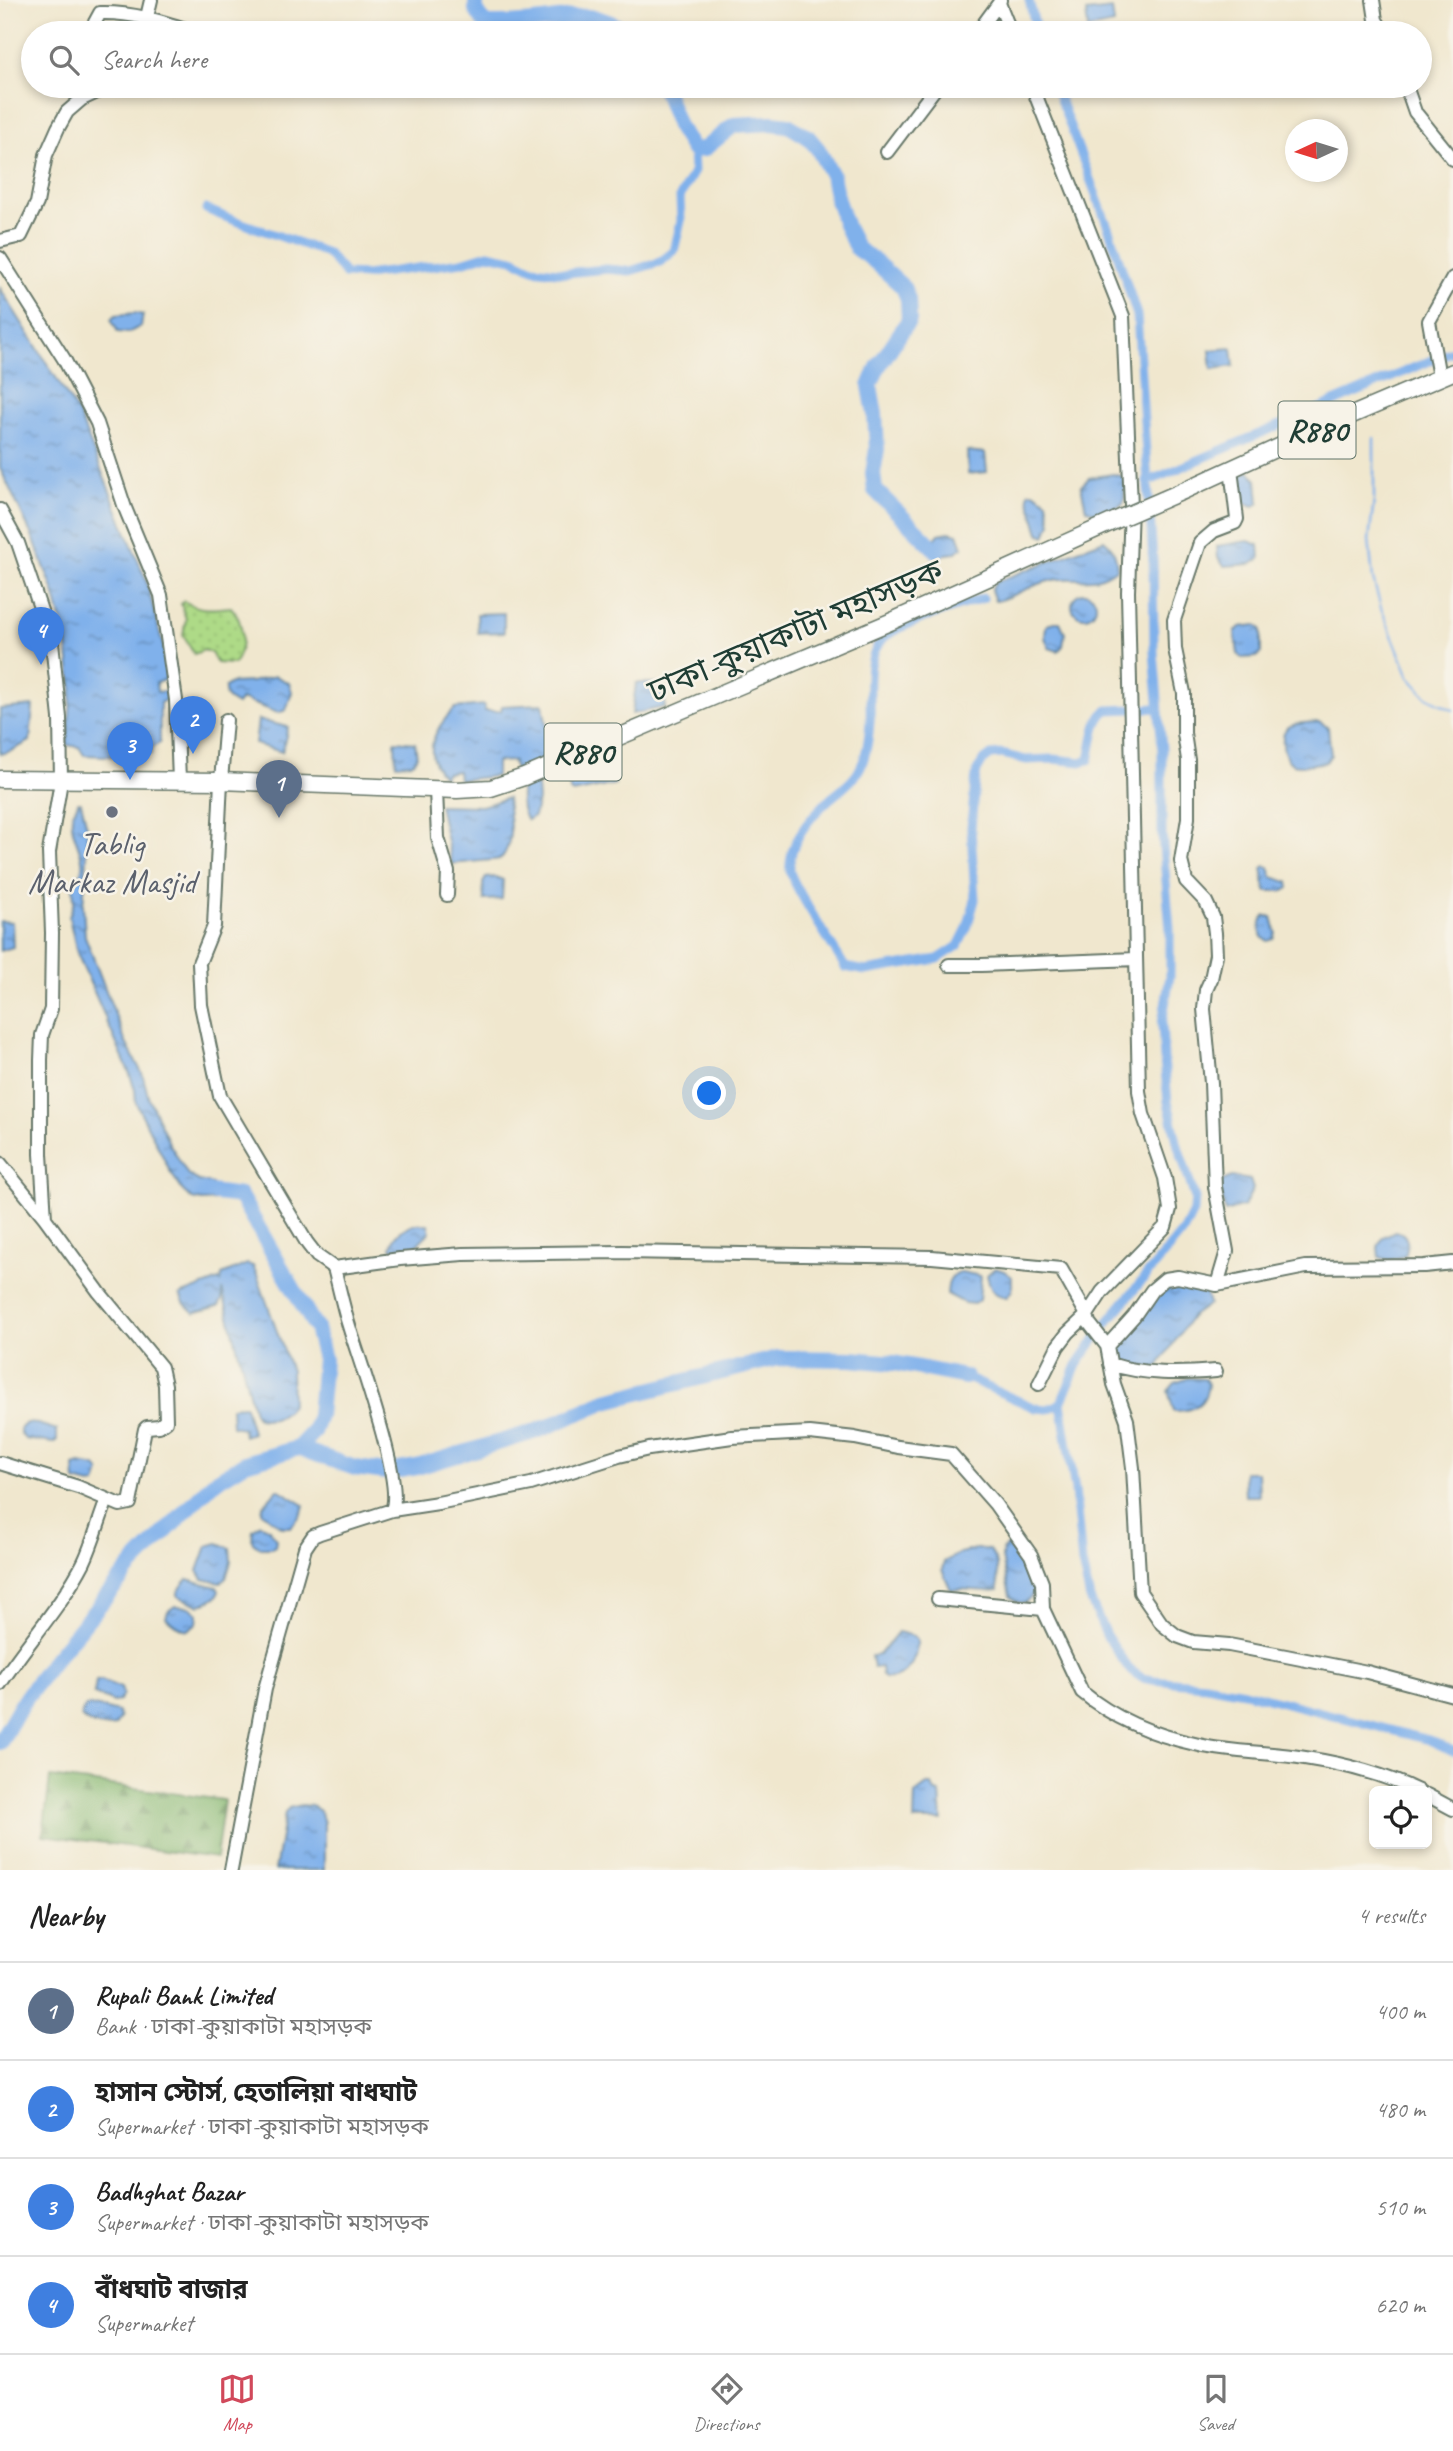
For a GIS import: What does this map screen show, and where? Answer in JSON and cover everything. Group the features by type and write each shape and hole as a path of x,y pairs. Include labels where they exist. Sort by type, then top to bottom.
{"main road":[{"name":"ঢাকা-কুয়াকাটা মহাসড়ক","path":"0,779 221,781 436,790 482,789 516,780 878,628 1446,375"}],"street":[{"path":"147,17 151,0"},
{"path":"1373,0 1377,21"},
{"path":"986,21 1000,2"},
{"path":"1000,2 1007,21"},
{"path":"96,21 100,13 117,12 160,21"},
{"path":"0,240 21,236 37,203 46,155 58,128 67,112 84,98"},
{"path":"887,152 928,98"},
{"path":"1037,98 1123,316 1131,506 1128,592 1139,1091 1143,1114 1165,1178 1170,1209 1165,1227 1102,1292 1088,1319 1058,1346 1039,1384"},
{"path":"1410,98 1415,112 1453,159"},
{"path":"0,258 64,359 97,423 125,508 156,579 161,594 176,700 179,781"},
{"path":"1446,375 1429,321 1453,278"},
{"path":"1217,1285 1227,1251 1215,1187 1211,1083 1204,1009 1216,954 1215,933 1209,909 1186,881 1181,861 1188,818 1188,760 1184,733 1184,694 1175,649 1174,620 1200,543 1214,531 1236,523 1231,469"},
{"path":"0,510 18,543 52,643 60,718 61,781 49,852 51,1009 42,1035 41,1060 41,1154 45,1218"},
{"path":"226,720 214,926 199,962 201,1005 220,1096 307,1243 317,1256 334,1268 347,1321 387,1449 395,1501 392,1510"},
{"path":"436,790 438,838 448,872 447,895"},
{"path":"948,965 1136,959"},
{"path":"0,1163 45,1218 99,1292 161,1367 166,1421 159,1426 147,1427 143,1433 130,1503 120,1505 78,1487 0,1463"},
{"path":"334,1268 400,1259 516,1252 932,1258 1061,1269 1088,1319 1107,1346 1127,1420 1133,1468 1140,1592 1168,1630 1193,1642 1274,1653 1367,1672 1453,1695"},
{"path":"1107,1346 1134,1317 1152,1290 1165,1279 1178,1277 1217,1285 1306,1267 1424,1266 1453,1263"},
{"path":"1110,1364 1127,1370 1159,1373 1216,1371"},
{"path":"231,1870 265,1689 305,1548 313,1536 392,1510 438,1503 569,1474 649,1449 732,1437 799,1433 855,1438 951,1454 995,1504 1031,1555 1042,1583 1043,1609 1082,1692 1122,1719 1200,1746 1307,1758 1390,1777 1408,1786"},
{"path":"0,1684 84,1562 107,1500"},
{"path":"939,1599 1043,1609"},
{"path":"1432,1798 1453,1810"}],"green space":[{"path":"184,601 201,608 231,607 239,619 242,634 240,650 234,664 217,663 211,653 204,650 194,654 183,635 186,619 181,604"},
{"path":"50,1777 224,1800 216,1858 43,1835"}],"water":[{"path":"1112,9 1114,21 1087,21 1086,12"},
{"path":"0,288 78,413 146,580 163,645 167,679 156,683 157,692 166,691 167,699 160,703 160,743 153,747 151,754 143,754 141,749 132,749 130,757 84,755 79,747 67,745 72,686 66,637 54,592 34,540 0,468"},
{"path":"116,315 143,315 141,326 128,333 118,332 111,319"},
{"path":"1232,348 1234,366 1212,369 1210,350"},
{"path":"967,451 985,453 987,472 968,474"},
{"path":"1249,471 1257,480 1259,503 1254,506 1242,502 1238,488 1239,479"},
{"path":"1113,474 1125,477 1124,502 1106,511 1086,509 1081,486 1089,478"},
{"path":"1029,492 1034,492 1047,501 1051,523 1045,536 1039,533 1028,497"},
{"path":"939,534 958,534 963,547 954,553 940,555 935,539"},
{"path":"1104,540 1112,549 1117,563 1117,568 1108,574 1092,579 1049,581 995,601 991,590 996,582"},
{"path":"1248,541 1259,545 1260,559 1251,564 1224,566 1218,558 1217,546"},
{"path":"1084,593 1095,600 1096,605 1089,616 1084,617 1073,610 1072,605 1079,594"},
{"path":"504,613 504,632 478,633 477,614"},
{"path":"1060,622 1065,633 1063,646 1058,651 1049,648 1045,637 1046,626"},
{"path":"1256,625 1261,629 1261,653 1256,657 1242,658 1238,654 1235,632 1240,627"},
{"path":"275,676 289,683 292,692 286,710 278,713 241,699 237,705 226,696 225,687 231,683 251,682"},
{"path":"636,683 663,683 665,707 632,714"},
{"path":"543,704 551,757 515,772 513,761 496,762 496,776 459,780 458,771 446,773 444,777 437,768 433,759 433,741 441,724 455,708 484,705 485,711 501,711 502,706"},
{"path":"33,706 30,741 0,754 0,709"},
{"path":"258,720 288,727 282,752 255,744"},
{"path":"1319,722 1328,727 1331,755 1326,762 1297,765 1290,762 1284,748 1283,737 1286,729 1297,724"},
{"path":"395,741 415,743 417,756 413,763 396,764"},
{"path":"606,755 613,757 615,784 573,793 570,791 568,775"},
{"path":"531,780 537,786 538,800 534,816 527,820 522,808 521,788 522,784"},
{"path":"507,798 510,838 501,859 452,864 439,805 482,806"},
{"path":"78,802 81,802 87,827 83,905 85,936 126,1043 142,1073 149,1099 169,1143 188,1175 212,1184 215,1200 192,1199 171,1173 136,1103 129,1072 77,953 69,917 74,902 73,882 82,867 72,826 72,815"},
{"path":"1269,867 1272,877 1288,882 1289,888 1284,891 1266,891 1262,868"},
{"path":"486,878 503,880 502,899 484,900 483,883"},
{"path":"1265,916 1272,917 1276,932 1274,939 1268,941 1262,937 1261,931"},
{"path":"0,921 12,922 13,947 0,951"},
{"path":"1232,1177 1250,1180 1253,1189 1244,1206 1225,1212 1220,1186 1222,1181"},
{"path":"414,1224 428,1224 430,1232 411,1250 397,1251 391,1248 399,1233"},
{"path":"1395,1231 1403,1234 1407,1240 1405,1256 1389,1260 1379,1257 1378,1247 1383,1237"},
{"path":"247,1264 253,1266 257,1275 291,1371 292,1404 285,1412 268,1419 258,1418 254,1412 222,1289 219,1306 194,1313 180,1295 219,1280 221,1282 222,1275"},
{"path":"995,1268 1012,1277 1012,1290 1007,1297 998,1295 991,1288 987,1275"},
{"path":"961,1272 981,1276 979,1300 974,1304 964,1303 947,1294 950,1280"},
{"path":"1174,1286 1206,1293 1209,1304 1191,1317 1157,1368 1119,1364 1116,1352 1160,1287"},
{"path":"1188,1378 1205,1379 1208,1384 1205,1397 1193,1408 1174,1411 1168,1391 1175,1383"},
{"path":"245,1406 252,1433 244,1436 242,1428 232,1426 231,1407"},
{"path":"26,1423 57,1430 57,1440 53,1443 25,1439 20,1429"},
{"path":"80,1464 96,1467 100,1472 96,1484 75,1481 74,1466"},
{"path":"1244,1472 1258,1472 1259,1496 1245,1496"},
{"path":"278,1489 304,1505 302,1513 291,1527 282,1527 262,1512 263,1506"},
{"path":"260,1524 269,1529 276,1539 275,1546 260,1548 252,1541 253,1530"},
{"path":"218,1543 230,1548 231,1562 226,1578 220,1583 203,1579 198,1571 207,1546"},
{"path":"1009,1544 1025,1559 1032,1578 1034,1593 1025,1603 1017,1602 1010,1596 1002,1558 1003,1549"},
{"path":"976,1549 990,1550 997,1564 998,1590 951,1590 942,1570 944,1562 960,1553"},
{"path":"187,1579 217,1587 217,1596 198,1605 178,1596"},
{"path":"175,1606 190,1607 198,1614 197,1623 188,1630 173,1624 166,1617 168,1611"},
{"path":"898,1632 913,1636 917,1640 917,1647 913,1661 905,1672 899,1676 885,1678 881,1667 873,1668 871,1656 879,1655"},
{"path":"101,1680 121,1688 123,1694 119,1701 113,1702 94,1694 96,1681"},
{"path":"88,1706 118,1712 120,1718 115,1726 92,1724 81,1716 84,1708"},
{"path":"927,1785 932,1785 935,1792 940,1793 942,1821 914,1821 915,1794"},
{"path":"312,1806 320,1811 324,1823 324,1870 275,1870 285,1813 289,1808"}],"waterway":[{"path":"476,0 476,10 483,21"},
{"path":"1029,0 1034,21"},
{"path":"539,21 572,17 593,17 605,21"},
{"path":"668,98 678,126 693,150 704,149 734,125 788,125 808,137 832,175 846,227 857,249 903,287 908,299 909,320 878,367 870,386 877,449 873,473 875,490 937,551"},
{"path":"965,1377 1035,1408 1048,1409 1061,1403 1077,1365 1105,1325 1184,1230 1194,1210 1195,1198 1178,1146 1168,1102 1164,1059 1162,1023 1170,976 1170,929 1162,834 1162,749 1154,652 1153,560 1137,315 1111,235 1060,98"},
{"path":"206,209 327,253 345,274 366,275 462,262 488,254 513,259 533,269 566,273 605,269 630,271 660,262 674,251 681,221 680,197 694,171 693,150"},
{"path":"1147,482 1453,351"},
{"path":"1374,438 1374,500 1369,540 1373,579 1381,608 1409,677 1427,697 1453,710"},
{"path":"983,598 903,627 884,638 877,646 871,666 869,734 861,766 853,779 809,821 793,849 790,860 792,877 845,967 866,971 938,959 958,946 967,928 975,900 971,828 975,782 983,761 991,755 1002,754 1026,760 1089,760 1097,725 1103,713 1108,710 1158,708"},
{"path":"195,1190 240,1196 316,1328 324,1359 319,1416 313,1432 298,1448"},
{"path":"0,1742 22,1703 53,1661 130,1568 214,1482 245,1463 298,1448 355,1468 387,1472 417,1467 537,1431 606,1401 778,1358 851,1359 894,1363 965,1377"},
{"path":"1061,1403 1075,1490 1082,1563 1090,1599 1106,1635 1129,1669 1142,1678 1244,1692 1429,1740 1453,1751"}],"place":[{"name":"বাঁধঘাট বাজার","path":"41,665"},
{"name":"হাসান স্টোর্স, হেতালিয়া বাধঘাট","path":"193,754"},
{"name":"Badhghat Bazar","path":"130,780"},
{"name":"Tablig Markaz Masjid","path":"112,812"},
{"name":"Rupali Bank Limited","path":"279,818"}]}
